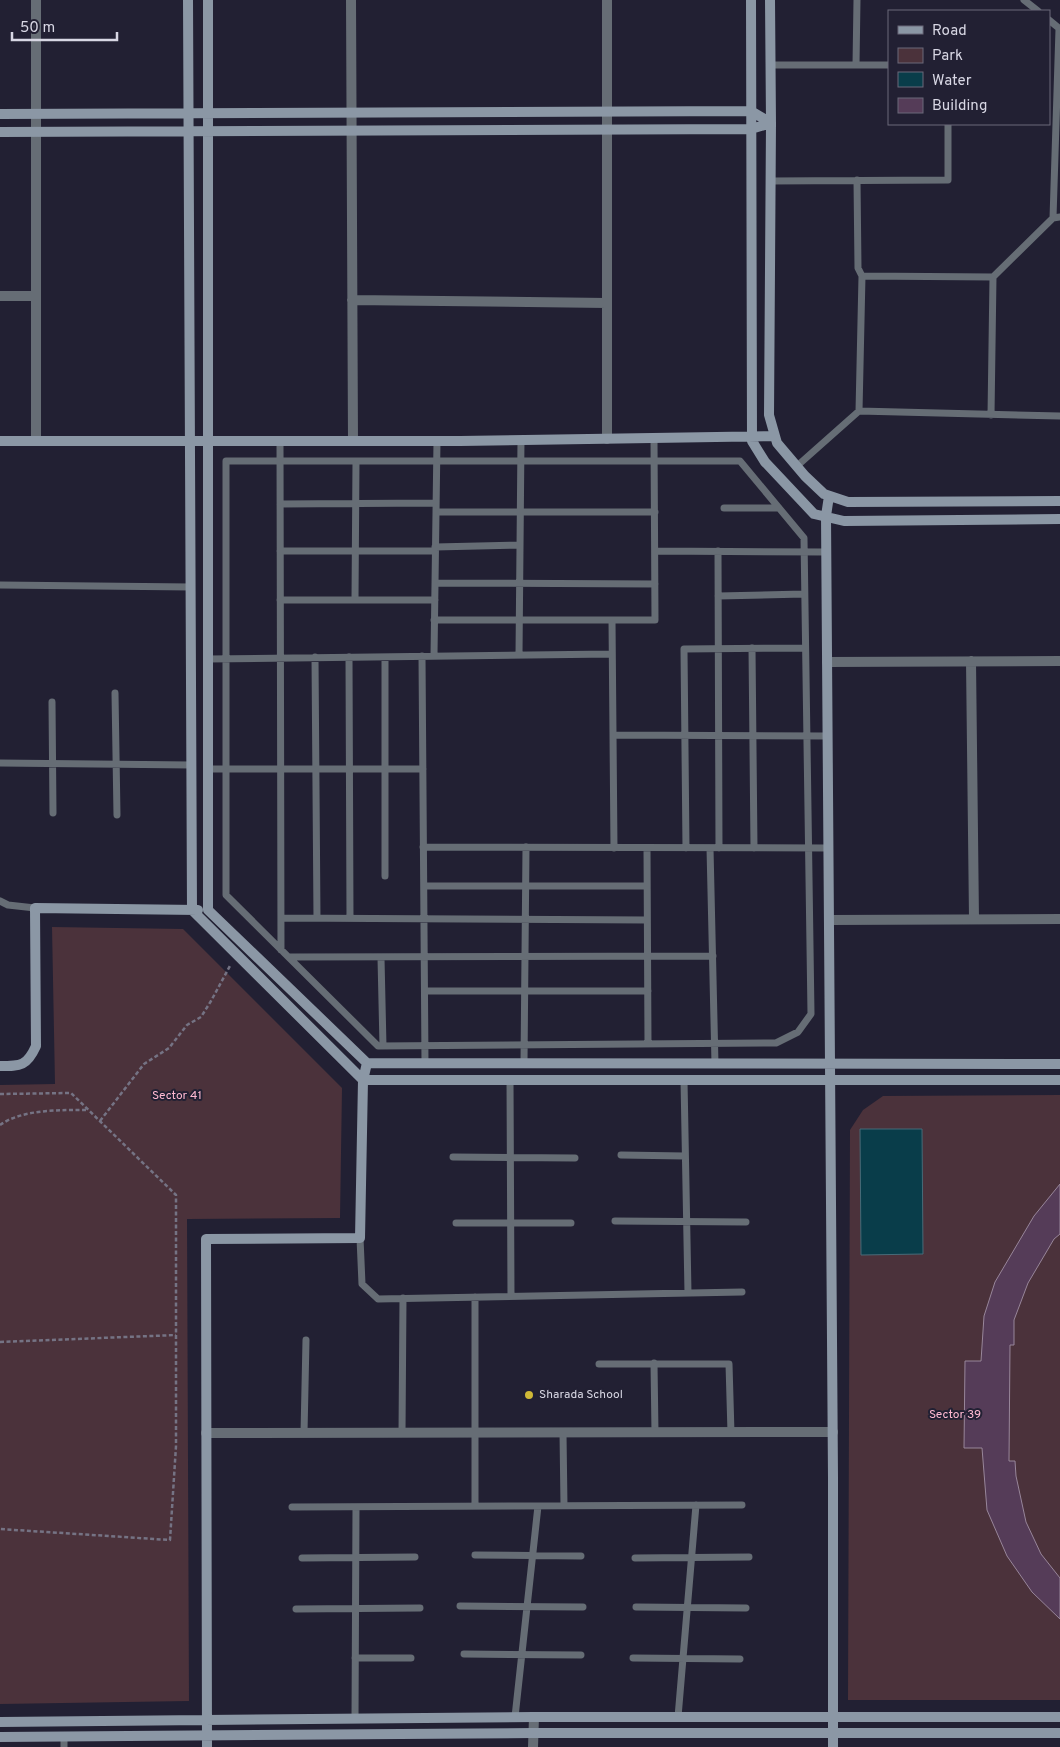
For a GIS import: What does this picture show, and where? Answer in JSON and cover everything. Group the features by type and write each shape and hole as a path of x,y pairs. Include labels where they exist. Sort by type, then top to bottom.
{"street":[{"path":"36,0 36,441"},
{"path":"188,0 192,910 363,1080 1060,1080"},
{"path":"208,0 208,910"},
{"path":"350,0 353,441"},
{"path":"607,0 607,438"},
{"path":"751,0 752,441 765,462 814,514 844,520 1060,519"},
{"path":"770,0 772,123 769,414 777,443 824,494 848,502 1060,501"},
{"path":"0,114 751,111 772,123"},
{"path":"0,132 751,130 772,123"},
{"path":"0,296 36,296"},
{"path":"352,300 607,303"},
{"path":"0,441 437,441 775,436"},
{"path":"829,496 826,516 826,552 833,1432 833,1747"},
{"path":"971,661 974,919"},
{"path":"827,662 1060,661"},
{"path":"0,1066 18,1066 30,1060 36,1046 35,908 208,910 367,1063 1060,1064"},
{"path":"829,920 1060,919"},
{"path":"207,1747 206,1239 360,1238 363,1080 367,1063"},
{"path":"206,1433 833,1432"},
{"path":"0,1722 515,1717 1060,1717"},
{"path":"533,1747 534,1717"},
{"path":"0,1737 64,1742 207,1736 1060,1733"}],"lane":[{"path":"856,65 857,0"},
{"path":"1024,0 1037,10"},
{"path":"862,276 993,277 1056,218 1060,29 1050,21"},
{"path":"771,65 888,65"},
{"path":"770,181 948,180 948,125"},
{"path":"857,180 858,268 862,276 858,412"},
{"path":"991,415 993,277"},
{"path":"797,466 858,412 1060,416"},
{"path":"434,620 655,620 654,438"},
{"path":"519,655 521,440"},
{"path":"280,441 281,950"},
{"path":"434,656 437,441"},
{"path":"355,600 356,461"},
{"path":"740,461 804,538 811,1014 798,1032 776,1043 378,1046 226,895 226,462 521,462 740,461"},
{"path":"280,504 436,503"},
{"path":"724,508 779,508"},
{"path":"436,512 655,512"},
{"path":"280,550 355,551 520,545"},
{"path":"655,551 826,552"},
{"path":"718,551 719,848"},
{"path":"435,583 655,584"},
{"path":"0,585 191,587"},
{"path":"718,596 804,594"},
{"path":"280,600 435,600"},
{"path":"612,620 614,848"},
{"path":"752,648 754,848"},
{"path":"686,848 684,649 805,648"},
{"path":"208,658 612,654"},
{"path":"422,656 425,1063"},
{"path":"315,657 317,918"},
{"path":"349,657 350,918"},
{"path":"385,657 385,876"},
{"path":"115,693 117,815"},
{"path":"52,702 53,813"},
{"path":"613,735 828,736"},
{"path":"0,762 191,766"},
{"path":"208,769 423,769"},
{"path":"424,847 828,848"},
{"path":"524,1063 526,847"},
{"path":"647,848 648,1044"},
{"path":"710,848 715,1064"},
{"path":"424,886 647,886"},
{"path":"0,902 8,905 35,908"},
{"path":"281,918 647,920"},
{"path":"289,957 713,956"},
{"path":"381,958 383,1046"},
{"path":"425,991 648,991"},
{"path":"510,1080 511,1296"},
{"path":"684,1080 688,1293"},
{"path":"621,1155 685,1156"},
{"path":"452,1157 575,1158"},
{"path":"615,1221 746,1222"},
{"path":"456,1223 571,1223"},
{"path":"360,1238 362,1284 378,1299 742,1292"},
{"path":"475,1297 475,1506"},
{"path":"402,1433 403,1298"},
{"path":"304,1433 306,1340"},
{"path":"654,1363 655,1433"},
{"path":"599,1364 729,1364 731,1432"},
{"path":"563,1433 564,1506"},
{"path":"678,1717 696,1505"},
{"path":"292,1507 742,1505"},
{"path":"515,1717 538,1506"},
{"path":"355,1719 356,1507"},
{"path":"475,1555 581,1556"},
{"path":"302,1558 415,1557"},
{"path":"635,1558 749,1557"},
{"path":"460,1606 583,1607"},
{"path":"636,1607 746,1608"},
{"path":"296,1609 420,1608"},
{"path":"464,1654 582,1655"},
{"path":"355,1658 411,1658"},
{"path":"633,1658 740,1659"}],"path":[{"path":"100,1121 144,1064 170,1048 188,1026 201,1017 236,954"},
{"path":"0,1094 71,1093 176,1195 176,1446 170,1540 0,1529"},
{"path":"0,1125 6,1120 36,1112 88,1110"},
{"path":"0,1342 176,1335"}],"green space":[{"name":"Sector 41","path":"52,927 183,929 342,1088 340,1218 187,1219 189,1701 0,1704 0,1085 55,1084"},
{"name":"Sector 39","path":"1060,1095 1060,1700 848,1700 850,1130 863,1110 883,1096"}],"water":[{"path":"860,1129 922,1129 923,1254 861,1255"}],"building":[{"path":"1060,1184 1060,1234 1054,1239 1028,1283 1014,1320 1014,1345 1010,1345 1009,1461 1015,1461 1016,1476 1026,1522 1041,1554 1060,1578 1060,1619 1032,1592 1007,1556 987,1510 982,1448 964,1448 965,1361 981,1361 984,1316 995,1282 1034,1216"}],"place":[{"name":"Sharada School","path":"529,1395"}]}
